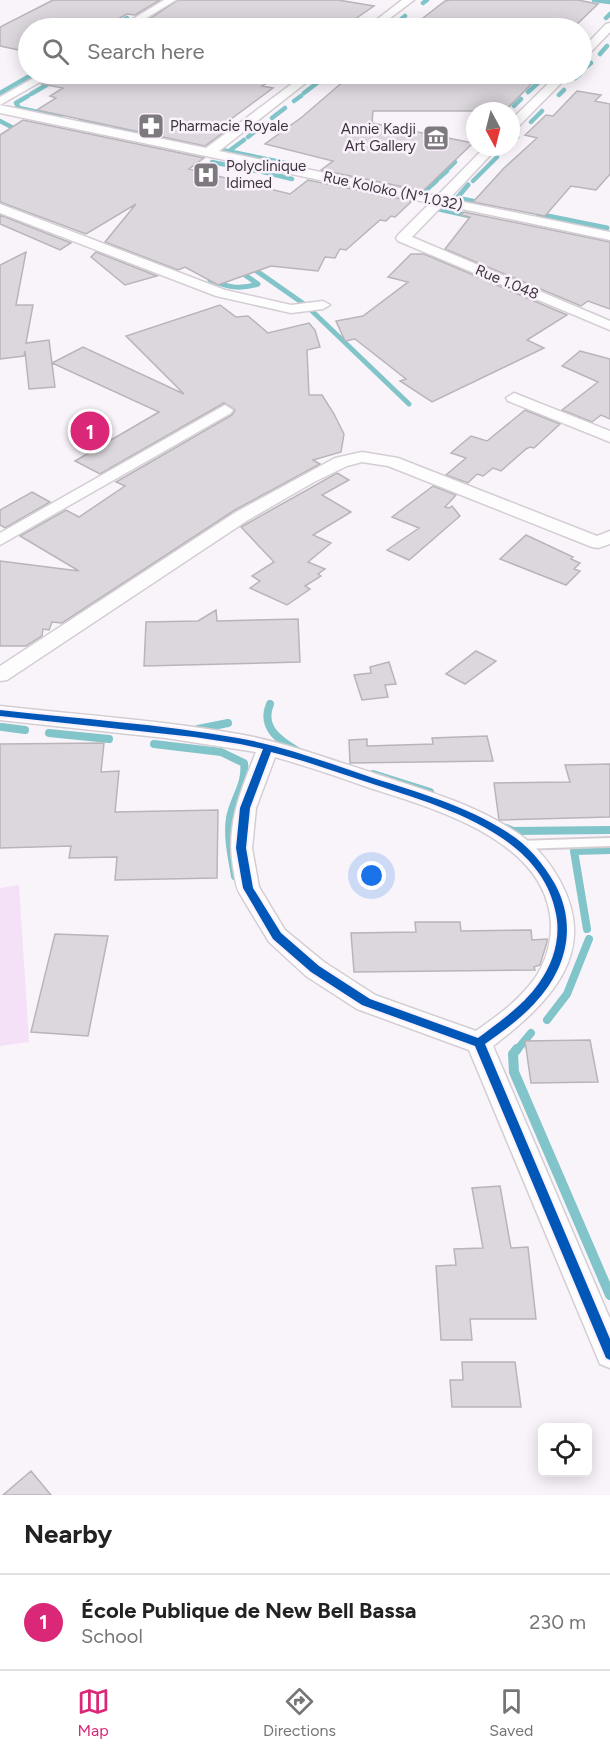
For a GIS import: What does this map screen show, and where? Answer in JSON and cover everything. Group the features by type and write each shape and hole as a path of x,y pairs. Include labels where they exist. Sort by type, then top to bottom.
{"street":[{"path":"140,18 171,0"},
{"path":"385,18 409,0"},
{"path":"592,45 610,26"},
{"path":"0,102 31,84"},
{"path":"208,153 299,84"},
{"path":"520,119 554,84"},
{"name":"Rue Koloko (N°1.032)","path":"0,109 610,236"},
{"path":"440,200 483,156"},
{"name":"Rue 1.048","path":"440,200 403,238 610,326"},
{"path":"0,208 221,293 291,309 323,305"},
{"path":"514,398 610,436"},
{"path":"0,540 225,410"},
{"path":"0,675 242,516 341,462 362,458 392,462 598,543 610,536"},
{"path":"0,713 222,738 268,748 419,796 497,832 518,845 531,856 547,877 560,906 564,929 555,966 543,987 521,1009 479,1043"},
{"path":"268,748 245,808 241,848 248,888 277,936 315,969 366,1002 479,1043 610,1354"}],"lane":[{"path":"518,845 610,842"}],"shaded area":[{"path":"19,885 29,1042 0,1046 0,888"}],"building":[{"path":"53,0 160,0 135,15 127,14 120,18 18,18 18,50 0,46 0,27"},
{"path":"178,0 338,0 374,6 357,18 151,18"},
{"path":"578,0 598,4 583,18 423,18 445,1"},
{"path":"42,84 265,84 262,86 273,88 223,125 232,126 205,146 37,110 56,98 50,96 63,88"},
{"path":"340,84 531,84 514,102 466,102 466,111 373,111 372,123 466,142 466,150 423,191 321,170 333,161 265,144 302,117"},
{"path":"577,91 601,95 595,101 610,104 610,174 596,190 571,186 545,216 473,202 504,168 520,156 537,138 525,135 546,115 553,116"},
{"path":"23,120 204,158 189,169 290,194 308,180 412,201 395,217 391,216 386,221 380,220 346,250 340,249 335,258 325,257 318,271 271,266 218,285 185,267 178,270 105,242 136,204 86,234 0,202 0,135"},
{"path":"464,212 610,242 610,309 588,301 581,306 445,249 470,217 461,215"},
{"path":"0,215 71,243 60,250 0,224"},
{"path":"26,252 16,305 33,305 26,343 49,340 55,387 29,389 25,351 24,356 0,359 0,265"},
{"path":"96,252 157,276 125,285 91,257"},
{"path":"411,254 424,254 567,315 527,340 544,348 432,402 400,381 406,379 355,339 345,341 336,321 363,316 408,282 388,277"},
{"path":"220,305 236,317 248,316 268,333 309,323 315,330 320,347 307,350 309,395 322,395 334,414 344,434 341,452 313,460 320,464 235,510 62,623 52,622 49,630 43,629 42,636 26,646 0,646 0,561 79,571 20,536 66,510 79,517 125,486 116,482 232,415 235,410 224,403 100,474 75,461 159,412 52,363 83,347 184,394 126,336"},
{"path":"580,351 610,359 610,419 601,415 592,422 562,410 598,382 562,366"},
{"path":"525,410 560,424 534,448 526,449 501,471 493,468 483,476 477,474 468,483 446,475 466,458 451,453 471,436 487,441"},
{"path":"337,473 349,480 322,495 351,512 313,535 331,543 308,562 325,569 318,574 321,576 305,586 310,589 287,605 250,588 260,581 252,576 274,562 241,527"},
{"path":"433,486 456,495 445,507 452,506 460,516 409,560 387,550 419,528 392,517"},
{"path":"32,492 50,502 5,528 0,525 0,510"},
{"path":"526,535 573,557 571,559 580,563 574,569 580,571 566,585 500,559"},
{"path":"216,610 217,621 298,619 300,662 144,666 146,622 198,621"},
{"path":"476,651 496,661 465,684 446,674"},
{"path":"389,662 396,684 385,685 388,697 362,700 354,675 371,673 370,667"},
{"path":"487,736 493,761 350,763 349,740 367,739 367,746 433,744 432,738"},
{"path":"104,743 101,772 119,771 115,812 218,810 217,878 115,880 117,857 69,858 71,846 0,848 0,744"},
{"path":"610,764 610,817 499,820 494,783 570,782 565,765"},
{"path":"415,922 460,922 461,931 531,930 532,940 547,939 547,942 540,965 534,967 535,970 354,972 351,933 416,932"},
{"path":"55,934 108,936 88,1036 31,1032"},
{"path":"590,1040 598,1082 531,1083 525,1041"},
{"path":"500,1186 511,1248 528,1247 536,1319 470,1319 472,1340 441,1340 436,1266 456,1265 454,1249 483,1248 472,1188"},
{"path":"462,1362 515,1362 521,1407 452,1407 450,1380 463,1380"},
{"path":"31,1471 51,1495 3,1495"}],"waterway":[{"path":"423,3 427,0"},
{"path":"594,0 610,2"},
{"path":"156,18 163,14"},
{"path":"606,18 610,14"},
{"path":"600,54 607,46"},
{"path":"0,93 18,83"},
{"path":"31,94 48,84"},
{"path":"304,93 316,84"},
{"path":"528,92 537,84"},
{"path":"559,95 564,90"},
{"path":"28,96 16,103 19,108 61,117"},
{"path":"294,101 301,96"},
{"path":"518,102 521,99"},
{"path":"272,118 285,108"},
{"path":"531,122 542,111"},
{"path":"0,121 19,131"},
{"path":"80,121 106,126"},
{"path":"248,137 263,125"},
{"path":"113,127 134,132"},
{"path":"157,136 202,145 210,140"},
{"path":"229,151 244,140"},
{"path":"222,150 306,167"},
{"path":"473,181 497,157"},
{"path":"212,162 237,167"},
{"path":"449,168 455,162"},
{"path":"245,169 256,171"},
{"path":"439,178 447,171"},
{"path":"263,172 292,179"},
{"path":"413,189 425,191 436,181"},
{"path":"468,185 457,198 482,203"},
{"path":"0,204 10,207 7,210"},
{"path":"434,208 470,216"},
{"path":"538,214 607,228"},
{"path":"251,267 304,304"},
{"path":"210,280 234,287 258,284 245,275"},
{"path":"312,311 409,404"},
{"path":"270,704 268,713 270,727 279,738 299,752"},
{"path":"198,729 228,723"},
{"path":"2,727 25,730"},
{"path":"49,733 109,739"},
{"path":"154,744 221,752 244,763 244,778 229,825 235,876"},
{"path":"373,774 430,792"},
{"path":"506,828 513,831 610,830"},
{"path":"587,929 574,851 610,850"},
{"path":"547,1020 567,994 589,939"},
{"path":"516,1051 531,1033"},
{"path":"517,1049 513,1054 514,1072 610,1295"}],"cycle path":[{"path":"0,713 194,734 259,745 427,799 467,815 504,834 531,856 549,882 560,907 562,942 550,976 537,994 513,1017 479,1043"},
{"path":"268,748 245,808 241,848 248,888 277,936 315,969 366,1002 479,1043 610,1354"}],"place":[{"name":"Pharmacie Royale","path":"151,126"},
{"name":"Annie Kadji Art Gallery","path":"436,138"},
{"name":"Polyclinique Idimed","path":"206,175"},
{"name":"École Publique de New Bell Bassa","path":"90,431"}]}
